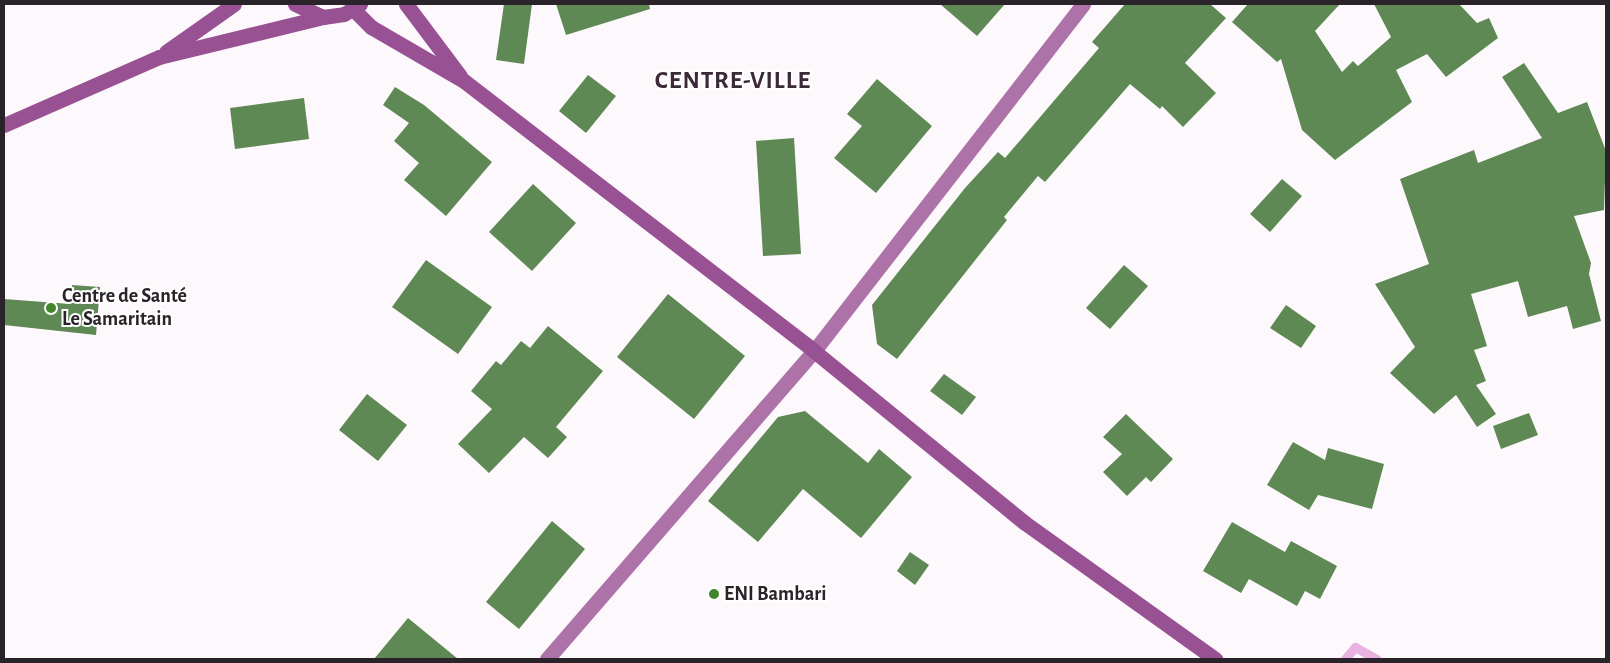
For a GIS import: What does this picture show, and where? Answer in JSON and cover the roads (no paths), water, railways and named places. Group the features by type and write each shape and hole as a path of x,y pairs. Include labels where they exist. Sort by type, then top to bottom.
{"main road":[{"path":"159,57 234,4"},
{"path":"295,4 323,16"},
{"path":"406,4 464,81"},
{"path":"4,125 159,57 357,6 371,27 464,81 814,351 1025,522 1215,659"}],"street":[{"path":"548,659 814,351 1083,4"}],"waterway":[{"path":"1345,659 1355,647 1377,659"}],"place":[{"name":"Centre de Santé Le Samaritain","path":"51,308"},
{"name":"ENI Bambari","path":"714,594"}],"district":[{"name":"CENTRE-VILLE","path":"733,81"}]}
